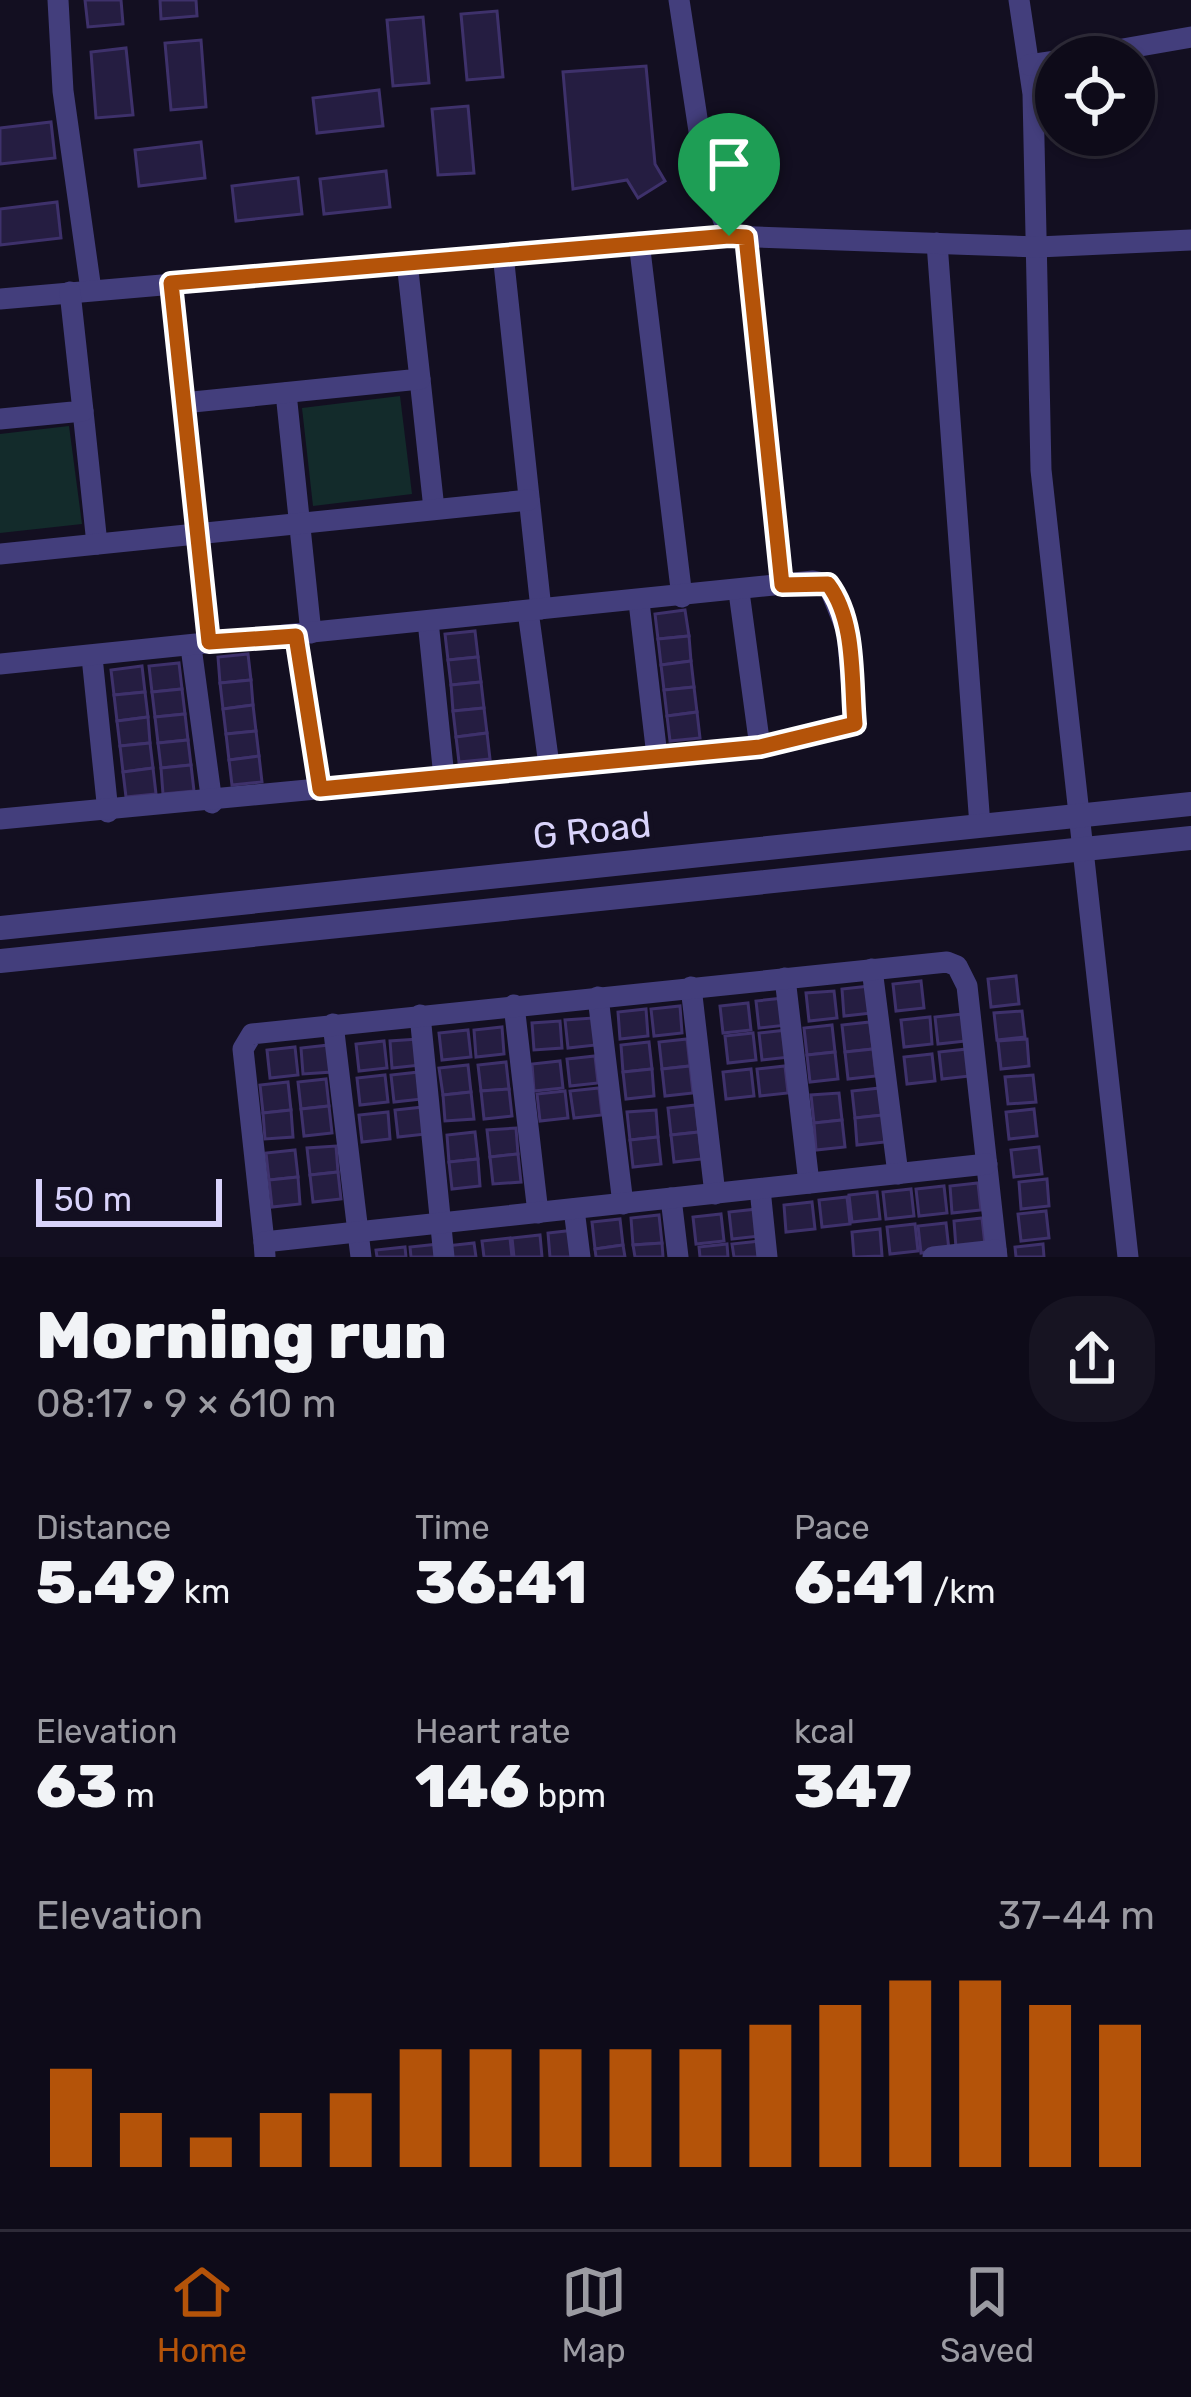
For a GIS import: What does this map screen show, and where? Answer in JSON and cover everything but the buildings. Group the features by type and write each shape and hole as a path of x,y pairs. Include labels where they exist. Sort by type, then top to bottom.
{"street":[{"path":"58,0 81,291 83,411 97,544"},
{"path":"679,0 704,164 737,237 782,585"},
{"path":"1019,0 1029,65 1038,247 1041,470 1128,1257"},
{"path":"1155,43 1191,37"},
{"path":"1029,65 1035,64"},
{"path":"0,299 737,237 1038,247 1191,240"},
{"path":"639,242 682,598"},
{"path":"937,243 980,826"},
{"path":"503,254 529,500 549,765"},
{"path":"407,262 434,509"},
{"path":"171,283 197,535 212,803"},
{"path":"183,403 420,380"},
{"path":"286,393 320,789"},
{"path":"0,419 83,411"},
{"path":"0,554 529,500"},
{"path":"0,664 682,598 813,581 828,584 835,593 847,631 855,724 760,747 212,803 0,819"},
{"path":"739,592 760,747"},
{"path":"639,602 657,756"},
{"path":"428,621 444,777"},
{"path":"92,658 108,812"},
{"name":"G Road","path":"0,928 1191,804"},
{"name":"G Road","path":"0,961 1191,838"},
{"path":"933,1257 997,1254 987,1164 962,972 947,962 265,1030 246,1041 265,1250 358,1232 987,1164"},
{"path":"872,969 898,1174"},
{"path":"785,978 809,1184"},
{"path":"691,987 715,1194"},
{"path":"598,997 623,1204"},
{"path":"514,1005 538,1213"},
{"path":"420,1015 445,1257"},
{"path":"333,1024 361,1257"},
{"path":"760,1189 767,1257"},
{"path":"671,1198 678,1257"},
{"path":"574,1209 580,1257"}],"green space":[{"path":"400,396 412,494 313,506 302,408"},
{"path":"69,426 82,524 0,533 0,434"}],"route":[{"path":"729,236 746,237 782,585 813,581 828,584 835,593 847,631 855,724 760,747 320,789 296,636 209,642 171,283 729,236"}]}
